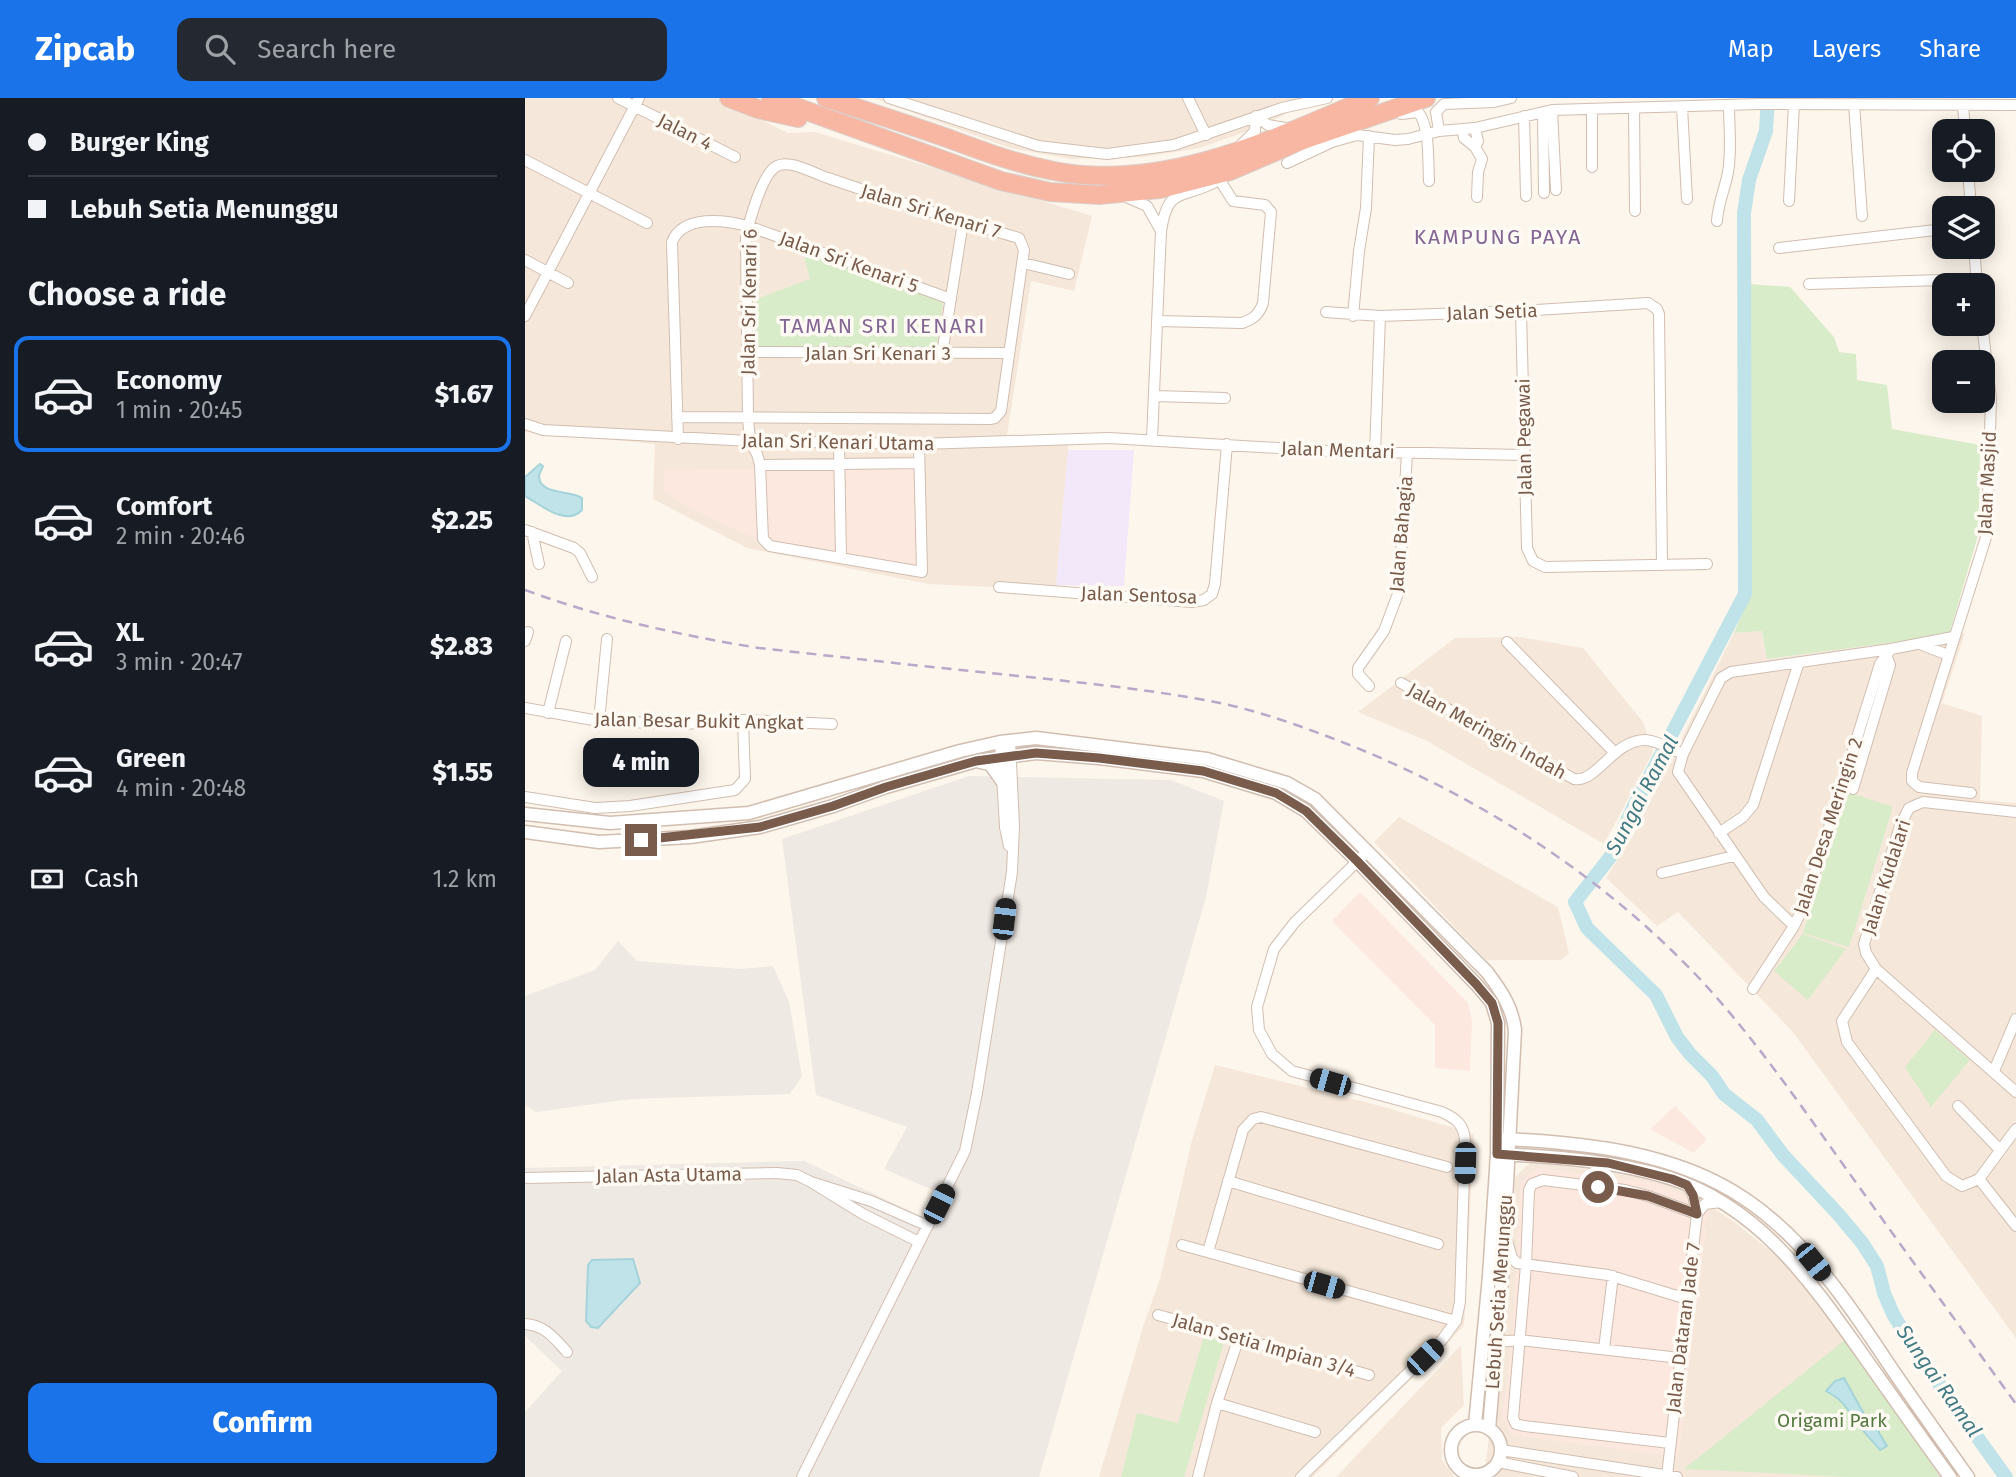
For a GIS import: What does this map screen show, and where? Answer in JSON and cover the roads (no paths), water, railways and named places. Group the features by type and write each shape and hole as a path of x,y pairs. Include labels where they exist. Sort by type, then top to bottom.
{"highway":[{"path":"729,98 758,109 843,125"},
{"path":"771,98 1001,181 1050,192 1080,195 1117,194 1224,175 1300,141 1426,98"},
{"path":"826,98 1011,161 1056,171 1103,176 1152,171 1240,152 1370,98"},
{"path":"842,98 890,119"}],"street":[{"name":"Jalan 4","path":"618,98 637,102 735,157"},
{"path":"888,98 1038,146 1107,154 1174,145 1256,116 1327,98"},
{"path":"1188,98 1206,135"},
{"path":"1439,131 1436,112 1444,104 1495,103 1511,98"},
{"path":"525,316 637,102"},
{"path":"1717,221 1718,203 1728,174 1743,102"},
{"path":"1287,163 1332,142 1357,135 1395,140 1439,131 1475,128 1547,111 1682,107 1743,102 2016,105"},
{"path":"1789,201 1790,102"},
{"path":"1854,104 1862,216"},
{"path":"1963,106 1964,119"},
{"path":"1682,107 1687,199"},
{"path":"1634,108 1635,211"},
{"path":"1592,167 1593,109"},
{"path":"1547,111 1556,190"},
{"path":"1544,193 1547,111"},
{"path":"1359,120 1418,112 1422,117 1426,135 1429,181"},
{"path":"1256,116 1268,125 1296,129"},
{"path":"1208,161 1244,144 1255,131 1256,116"},
{"path":"1524,116 1526,196"},
{"path":"1475,128 1478,141 1475,147"},
{"path":"1462,129 1464,138 1475,147 1482,159 1478,172 1477,197"},
{"path":"1353,316 1366,208 1369,136"},
{"path":"525,160 647,223"},
{"name":"Jalan Sri Kenari 7","path":"773,167 785,163 1019,238 1024,250 1023,263"},
{"name":"Jalan Sri Kenari 6","path":"760,465 750,442 748,419 746,238 766,176 773,167"},
{"path":"1152,439 1154,396 1157,321 1161,231 1167,205 1173,199 1224,175 1233,201 1260,203 1271,212 1263,303 1259,313 1252,320 1242,323 1157,321"},
{"path":"1117,194 1147,206 1161,231"},
{"name":"Jalan Sri Kenari 5","path":"677,417 673,242 675,235 689,224 725,222 748,226 951,299"},
{"path":"942,354 963,222"},
{"path":"1779,248 1932,230"},
{"path":"525,260 568,283"},
{"path":"678,439 677,417 995,418 1001,411 1023,263 1069,274"},
{"path":"1809,284 1932,283"},
{"name":"Jalan Setia","path":"1326,312 1380,316 1521,312 1648,303 1657,309 1662,564"},
{"name":"Jalan Pegawai","path":"1521,312 1527,548 1533,561 1545,567 1662,564"},
{"path":"1375,453 1380,316"},
{"name":"Jalan Masjid","path":"1971,793 1919,787 1912,781 1915,762 1988,523 1991,398 1983,336"},
{"name":"Jalan Sri Kenari 3","path":"747,352 1009,352"},
{"path":"1154,396 1225,398"},
{"name":"Jalan Sri Kenari Utama","path":"525,424 543,430 750,442 919,444 1152,439"},
{"name":"Jalan Mentari","path":"1152,439 1375,453 1524,455"},
{"path":"839,443 841,558"},
{"path":"919,444 922,572 770,546 763,539 760,465 919,463"},
{"name":"Jalan Sentosa","path":"999,587 1165,600 1203,600 1212,594 1215,584 1227,444"},
{"name":"Jalan Bahagia","path":"1369,685 1358,674 1358,668 1384,631 1399,591 1407,453"},
{"path":"528,531 539,564"},
{"path":"528,531 562,543 580,553 592,577"},
{"path":"1662,564 1707,564"},
{"path":"1794,926 1764,897 1678,772 1683,754 1723,676 1731,672 1799,662 1889,653 1953,637"},
{"path":"599,721 607,639"},
{"path":"548,713 566,641"},
{"path":"1507,642 1614,752"},
{"path":"1920,644 1948,655"},
{"name":"Jalan Desa Meringin 2","path":"1853,789 1890,665 1889,653"},
{"name":"Jalan Desa Meringin 2","path":"1752,989 1794,926 1806,901 1880,664 1889,653"},
{"path":"1719,833 1743,817 1753,805 1799,662"},
{"name":"Jalan Meringin Indah","path":"1401,682 1574,779 1586,779 1614,752 1635,741 1656,742 1683,754"},
{"name":"Jalan Besar Bukit Angkat","path":"525,708 599,721 685,724 743,720 832,724"},
{"path":"525,797 595,808 629,806 735,790 745,779 743,720"},
{"path":"525,814 610,823 749,813 960,751 1005,741 1037,738 1207,759 1287,783 1315,799 1487,972 1508,1002 1515,1030 1503,1154 1608,1163 1640,1170 1687,1185 1750,1220 1814,1286 1949,1477"},
{"path":"801,1477 965,1152 1012,872 1014,826 1005,741"},
{"path":"525,832 599,842 690,837 760,827 976,761 1036,753 1203,771 1276,793 1306,811 1341,845 1492,1003 1498,1023 1504,1139"},
{"path":"1006,757 1002,781 1005,827 1012,857"},
{"path":"976,761 990,764 1002,781"},
{"name":"Jalan Kudalari","path":"1876,968 1866,953 1865,935 1900,826 1909,808 1923,802 2016,812"},
{"path":"1337,881 1345,862 1341,845"},
{"path":"1301,1477 1442,1340 1456,1321 1460,1301 1465,1141 1461,1124 1442,1112 1292,1071 1272,1055 1259,1030 1257,1007 1274,950 1294,922 1367,851"},
{"path":"1662,873 1734,856"},
{"path":"1337,881 1347,875 1362,873 1373,877"},
{"path":"2016,1092 1876,968 1842,1021 1847,1042 1946,1177 1962,1186 1979,1179 2016,1129"},
{"path":"1994,1071 2015,1027"},
{"path":"1958,1106 2000,1150"},
{"path":"1208,1252 1243,1130 1253,1119 1261,1117 1447,1167"},
{"path":"1504,1139 1635,1153 1671,1163 1708,1178 1745,1199 1781,1228 1838,1292 1968,1477"},
{"name":"Lebuh Setia Menunggu","path":"1489,1429 1504,1227 1503,1154"},
{"name":"Lebuh Setia Menunggu","path":"1475,1425 1503,1154"},
{"name":"Jalan Asta Utama","path":"525,1178 777,1173 797,1175 863,1214 919,1242"},
{"path":"1979,1179 2016,1226"},
{"path":"1669,1443 1516,1424 1513,1412 1526,1265 1529,1190 1532,1184 1543,1180 1625,1190 1697,1214"},
{"path":"1228,1181 1438,1244"},
{"name":"Jalan Asta Utama","path":"811,1182 870,1201 927,1226"},
{"path":"1687,1185 1693,1195 1697,1214"},
{"path":"1697,1214 1705,1204 1721,1202"},
{"name":"Jalan Dataran Jade 7","path":"1672,1476 1669,1443 1697,1214"},
{"path":"1504,1227 1511,1258 1517,1263 1613,1276 1687,1299"},
{"path":"1182,1245 1456,1321"},
{"path":"1604,1349 1613,1276"},
{"name":"Jalan Setia Impian 3/4","path":"1158,1315 1369,1375"},
{"path":"525,1324 551,1334 567,1352"},
{"path":"1201,1476 1217,1403 1239,1337"},
{"path":"1496,1342 1520,1340 1680,1358"},
{"path":"1217,1403 1315,1433"},
{"path":"1475,1425 1489,1429 1495,1435 1500,1456 1490,1471 1477,1476 1462,1474 1454,1462 1452,1444 1462,1430 1475,1425"},
{"path":"1500,1456 1611,1473 1672,1476"},
{"path":"1500,1456 1556,1475 1573,1477"}],"water":[{"path":"540,464 543,466 540,482 544,486 582,498 582,510 576,515 553,513 525,496 525,477"},
{"path":"633,1259 640,1283 598,1328 591,1327 586,1321 588,1265 592,1260"},
{"path":"1844,1378 1864,1414 1878,1426 1887,1446 1880,1450 1844,1405 1826,1391 1835,1381"}],"waterway":[{"name":"Sungai Ramal","path":"1768,98 1766,131 1749,180 1744,213 1745,594 1633,808 1611,856 1575,902 1587,928 1656,995 1677,1037 1690,1054 1712,1076 1724,1094 1757,1120 1783,1155 1863,1244 1877,1266 1893,1314 1915,1351 2006,1477"}],"railway":[{"path":"525,590 641,625 759,648 1113,686 1225,704 1329,737 1431,781 1527,836 1573,868 1618,902 1699,978 1773,1068 2016,1404"}],"district":[{"name":"KAMPUNG PAYA","path":"1498,237"},
{"name":"TAMAN SRI KENARI","path":"883,326"}],"park label":[{"name":"Origami Park","path":"1832,1420"}]}
